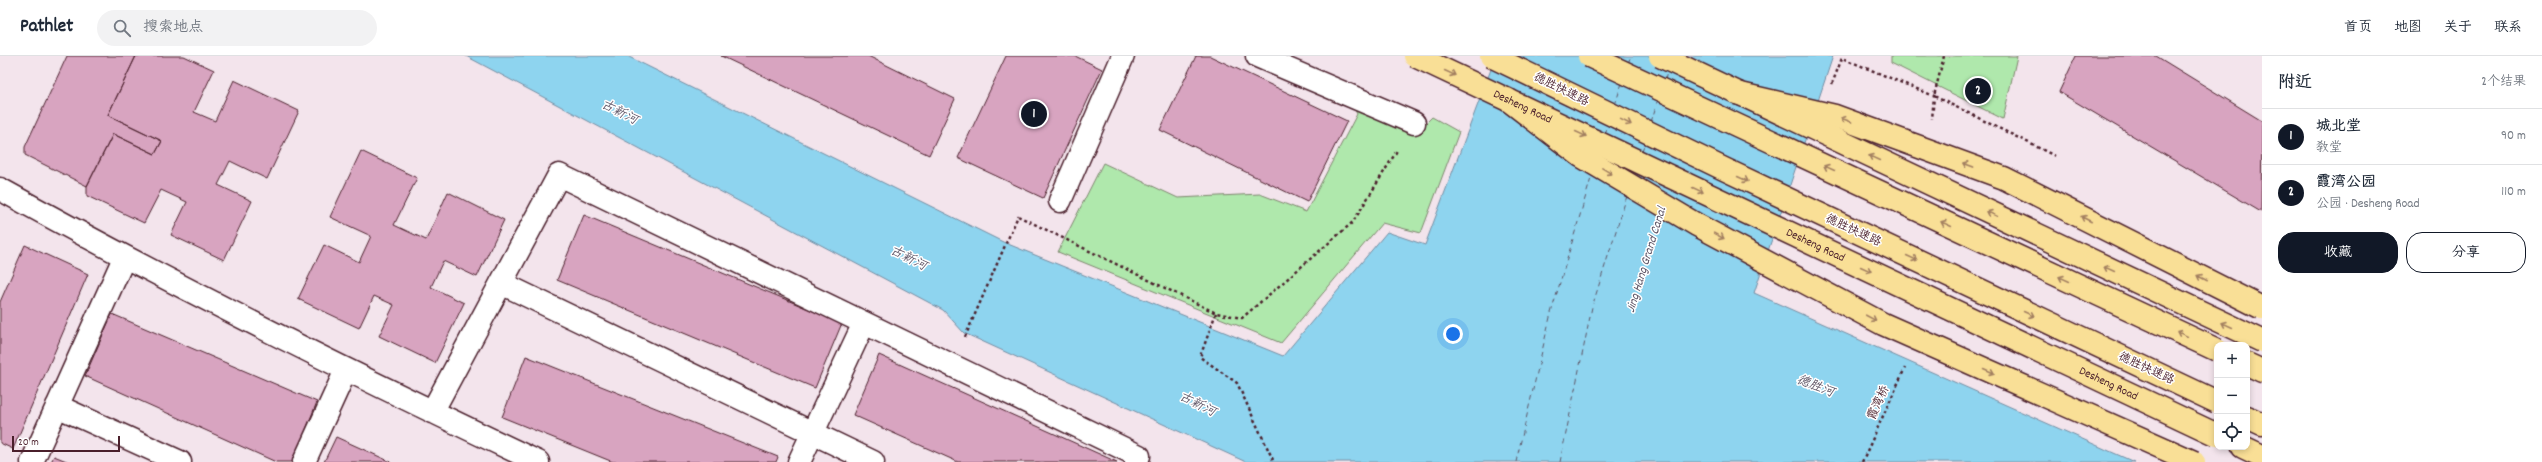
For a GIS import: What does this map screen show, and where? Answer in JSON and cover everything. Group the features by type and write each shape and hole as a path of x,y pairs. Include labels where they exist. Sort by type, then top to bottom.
{"main road":[{"name":"Desheng Road","path":"1415,56 2214,434"},
{"name":"德胜快速路","path":"1491,56 1724,169 2214,401"},
{"path":"1589,56 2214,349"},
{"path":"1660,56 2262,341"},
{"path":"1736,93 1835,116 2004,178 2262,308"},
{"path":"1507,99 1581,156 1697,225 1883,324 2194,462"},
{"path":"2250,366 2262,372"},
{"path":"2250,418 2262,424"},
{"path":"2249,450 2262,456"}],"lane":[{"path":"1060,201 1123,56"},
{"path":"1257,56 1414,123"},
{"path":"432,412 560,175 1139,456 1136,462"},
{"path":"0,188 124,258 346,370 538,462"},
{"path":"32,462 124,258"},
{"path":"501,283 873,462"},
{"path":"799,462 864,323"},
{"path":"304,462 346,370"},
{"path":"57,406 180,462"}],"path":[{"path":"1934,96 1944,56"},
{"path":"1831,86 1842,58 1934,96 2055,156"},
{"path":"953,366 1018,216 1216,313 1242,318 1353,222 1414,123"},
{"path":"1216,313 1200,357 1237,383 1274,462"},
{"name":"霞湾桥","path":"1862,462 1906,365"}],"green space":[{"path":"1891,56 2017,56 2003,119 1891,63"},
{"path":"1352,104 1416,133 1432,117 1459,132 1421,233 1382,223 1281,343 1058,252 1103,163 1178,198 1260,194 1306,212 1357,114"}],"water":[{"path":"466,56 627,56 1003,242 1283,356 1387,232 1425,245 1496,56 1833,56 1754,293 2134,462 1246,462 964,333 943,310"}],"building":[{"path":"67,56 136,56 108,115 162,141 155,154 113,134 87,186 25,155 25,147"},
{"path":"136,56 184,56 214,70 194,112 215,121 234,80 299,111 267,179 230,161 218,185 252,201 224,260 171,235 187,202 161,190 144,223 87,196 87,186 113,134 155,154 162,141 108,115"},
{"path":"721,56 868,56 955,99 929,155"},
{"path":"1006,56 1075,56 1102,69 1043,198 958,158"},
{"path":"1196,56 1210,56 1347,121 1307,202 1160,130"},
{"path":"2076,56 2156,56 2262,121 2261,212 2059,92"},
{"path":"361,151 417,178 394,225 426,240 448,192 504,220 477,277 443,261 431,287 464,303 435,363 379,336 394,305 374,296 359,328 298,299 324,245 359,262 371,236 330,217"},
{"path":"584,215 842,323 815,388 557,280"},
{"path":"25,245 88,274 13,449 0,443 0,302"},
{"path":"112,314 317,402 293,462 276,462 85,376"},
{"path":"879,355 1117,462 958,462 853,415"},
{"path":"526,356 778,457 776,462 613,462 502,417"},
{"path":"336,437 391,462 324,462"},
{"path":"54,456 69,462 51,462"}],"ferry route":[{"path":"1628,63 1631,56"},
{"path":"1665,80 1667,72"},
{"path":"1615,105 1622,83"},
{"path":"1651,122 1658,100"},
{"path":"1605,134 1608,125"},
{"path":"1642,151 1645,142"},
{"path":"1516,462 1551,313 1592,175"},
{"path":"1560,462 1592,307 1627,196"}],"place":[{"name":"霞湾公园","path":"1978,91"},
{"name":"城北堂","path":"1034,114"}],"water label":[{"name":"古新河","path":"619,113"},
{"name":"古新河","path":"908,259"},
{"name":"Jing Hang Grand Canal","path":"1647,260"},
{"name":"德胜河","path":"1815,387"},
{"name":"古新河","path":"1197,405"}]}
